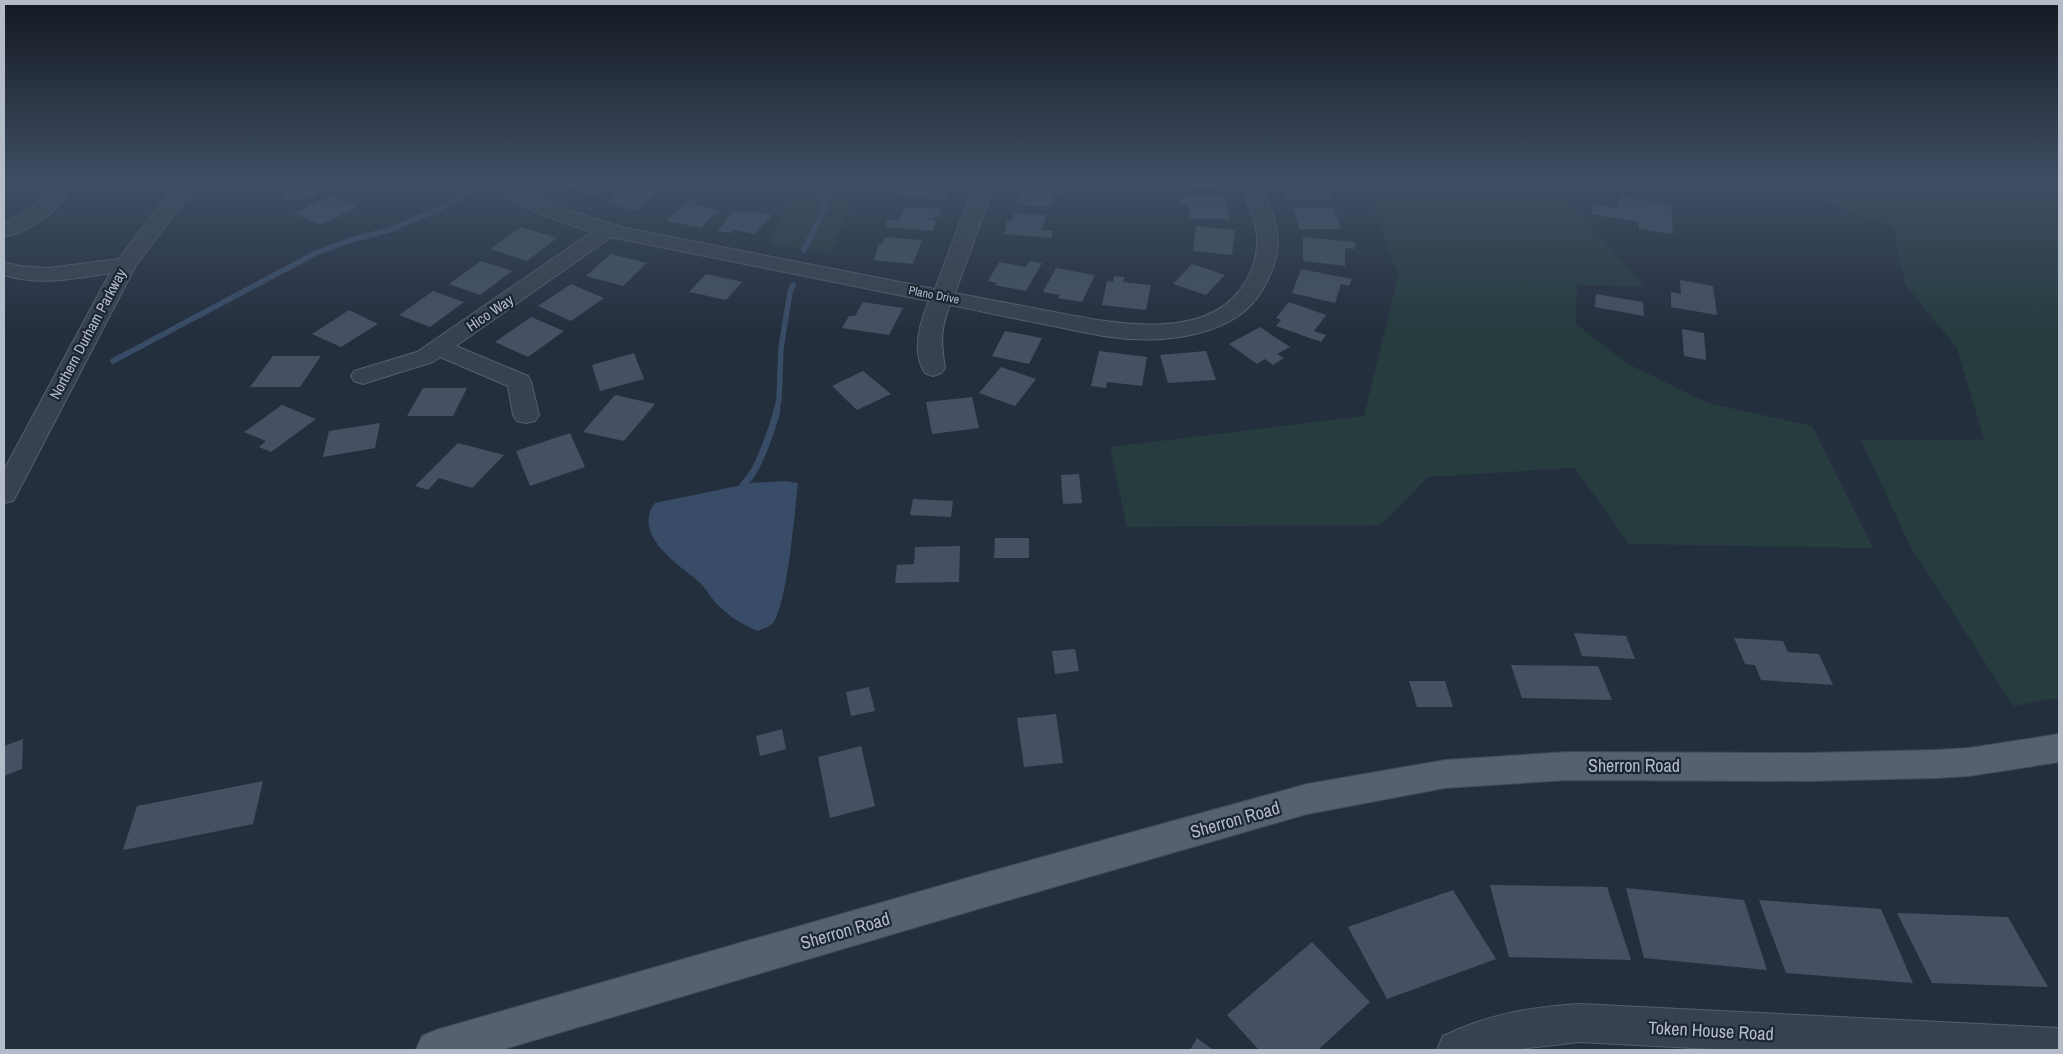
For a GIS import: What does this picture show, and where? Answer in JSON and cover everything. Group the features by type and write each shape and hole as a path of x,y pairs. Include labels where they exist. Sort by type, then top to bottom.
{"main road":[{"name":"Sherron Road","path":"436,1050 988,889 1251,815 1307,800 1378,786 1445,774 1519,768 1936,764 1979,761 2059,748"}],"street":[{"name":"Northern Durham Parkway","path":"4,494 126,264 150,232"},
{"name":"Hico Way","path":"363,376 424,357 605,232"},
{"name":"Plano Drive","path":"616,232 942,297 1131,332 1159,332 1190,328 1210,321 1238,307 1250,296 1264,266 1268,232"},
{"path":"934,368 929,339 931,324 966,232"},
{"path":"4,268 34,274 85,271 126,264"},
{"path":"439,348 519,382 526,415"},
{"name":"Token House Road","path":"1457,1050 1473,1041 1521,1028 1580,1023 1879,1045 2059,1048"}],"green space":[{"path":"775,232 840,232 831,253 770,244"},
{"path":"1382,232 1597,232 1645,287 1577,285 1576,324 1630,365 1708,403 1812,426 1873,548 1629,544 1575,468 1428,477 1381,525 1127,527 1110,447 1364,416 1398,276"},
{"path":"1894,232 2059,232 2059,698 2013,706 1910,546 1861,440 1984,440 1957,348 1905,284"}],"water":[{"path":"785,481 798,483 786,579 777,615 772,624 758,631 728,614 716,603 699,582 663,551 652,535 648,521 650,511 655,503 752,483"}],"building":[{"path":"514,232 538,232 557,238 527,261 490,249"},
{"path":"1004,232 1053,232 1051,238 1004,234"},
{"path":"1195,232 1235,232 1232,255 1193,251"},
{"path":"885,237 922,240 913,264 874,260 879,243 882,244"},
{"path":"1303,237 1355,242 1355,249 1345,248 1345,266 1303,261"},
{"path":"611,254 647,263 623,286 586,276"},
{"path":"481,261 512,271 480,295 449,284"},
{"path":"1030,261 1042,263 1026,291 995,285 997,283 988,281 999,262 1026,267"},
{"path":"1192,264 1225,275 1206,295 1173,284"},
{"path":"1056,268 1095,275 1082,302 1058,298 1060,295 1043,292"},
{"path":"1301,269 1352,279 1349,286 1341,284 1335,303 1292,293"},
{"path":"706,274 742,282 726,300 689,292"},
{"path":"1114,276 1124,277 1123,282 1151,285 1146,310 1102,305 1107,281 1113,282"},
{"path":"1680,280 1713,286 1717,315 1671,307 1671,292 1681,294"},
{"path":"571,284 604,298 571,321 538,306"},
{"path":"433,291 464,302 430,327 399,315"},
{"path":"1596,294 1643,302 1644,316 1595,307"},
{"path":"863,302 903,308 889,335 842,328 849,316 855,316"},
{"path":"1289,302 1326,315 1314,331 1326,335 1321,342 1276,326 1281,320 1276,318"},
{"path":"349,310 378,324 341,347 312,334"},
{"path":"531,317 564,331 528,357 495,342"},
{"path":"1260,327 1290,347 1277,354 1284,358 1273,365 1265,359 1257,364 1229,344"},
{"path":"1682,329 1704,333 1706,360 1684,356"},
{"path":"1005,331 1042,338 1029,364 992,356"},
{"path":"1099,351 1147,357 1142,386 1107,382 1106,388 1091,386"},
{"path":"1206,351 1216,380 1168,383 1160,355"},
{"path":"634,353 644,379 600,391 592,365"},
{"path":"273,356 321,356 300,387 250,387"},
{"path":"1001,367 1036,379 1015,406 979,393"},
{"path":"863,371 891,394 857,410 832,386"},
{"path":"423,388 467,388 453,416 407,416"},
{"path":"615,395 655,404 624,441 583,432"},
{"path":"972,397 979,428 932,434 926,402"},
{"path":"282,405 316,419 271,452 259,447 266,441 244,432"},
{"path":"380,423 375,448 323,457 329,431"},
{"path":"570,433 585,467 530,486 516,451"},
{"path":"458,443 504,455 472,488 439,478 428,490 415,486"},
{"path":"1079,474 1082,503 1063,504 1061,475"},
{"path":"913,499 953,501 951,517 910,515"},
{"path":"995,538 1029,538 1029,558 994,558"},
{"path":"960,546 959,582 895,583 897,565 914,564 915,547"},
{"path":"1574,633 1626,636 1635,659 1582,656"},
{"path":"1734,638 1783,641 1788,652 1819,654 1833,685 1761,680 1755,665 1745,664"},
{"path":"1075,649 1079,671 1055,674 1052,651"},
{"path":"1511,665 1598,666 1612,700 1522,698"},
{"path":"1409,681 1445,681 1453,707 1417,707"},
{"path":"869,687 875,711 851,716 846,692"},
{"path":"1056,714 1063,763 1024,767 1017,718"},
{"path":"782,729 786,749 760,756 756,736"},
{"path":"23,739 22,769 4,776 4,746"},
{"path":"861,746 875,806 830,818 818,757"},
{"path":"263,781 253,824 123,850 137,806"},
{"path":"1490,885 1607,887 1631,960 1509,957"},
{"path":"1626,888 1744,900 1767,970 1644,958"},
{"path":"1453,890 1496,959 1387,999 1348,927"},
{"path":"1759,900 1881,909 1913,983 1786,973"},
{"path":"1897,913 2008,917 2048,987 1932,983"},
{"path":"1312,942 1370,1002 1318,1050 1259,1050 1227,1015"},
{"path":"1197,1038 1213,1050 1190,1050"}],"waterway":[{"path":"113,361 316,253 348,241 380,232"},
{"path":"804,250 813,232"},
{"path":"776,411 779,400 781,348 790,292 793,285"},
{"path":"738,494 759,460 770,434 777,410"}]}
